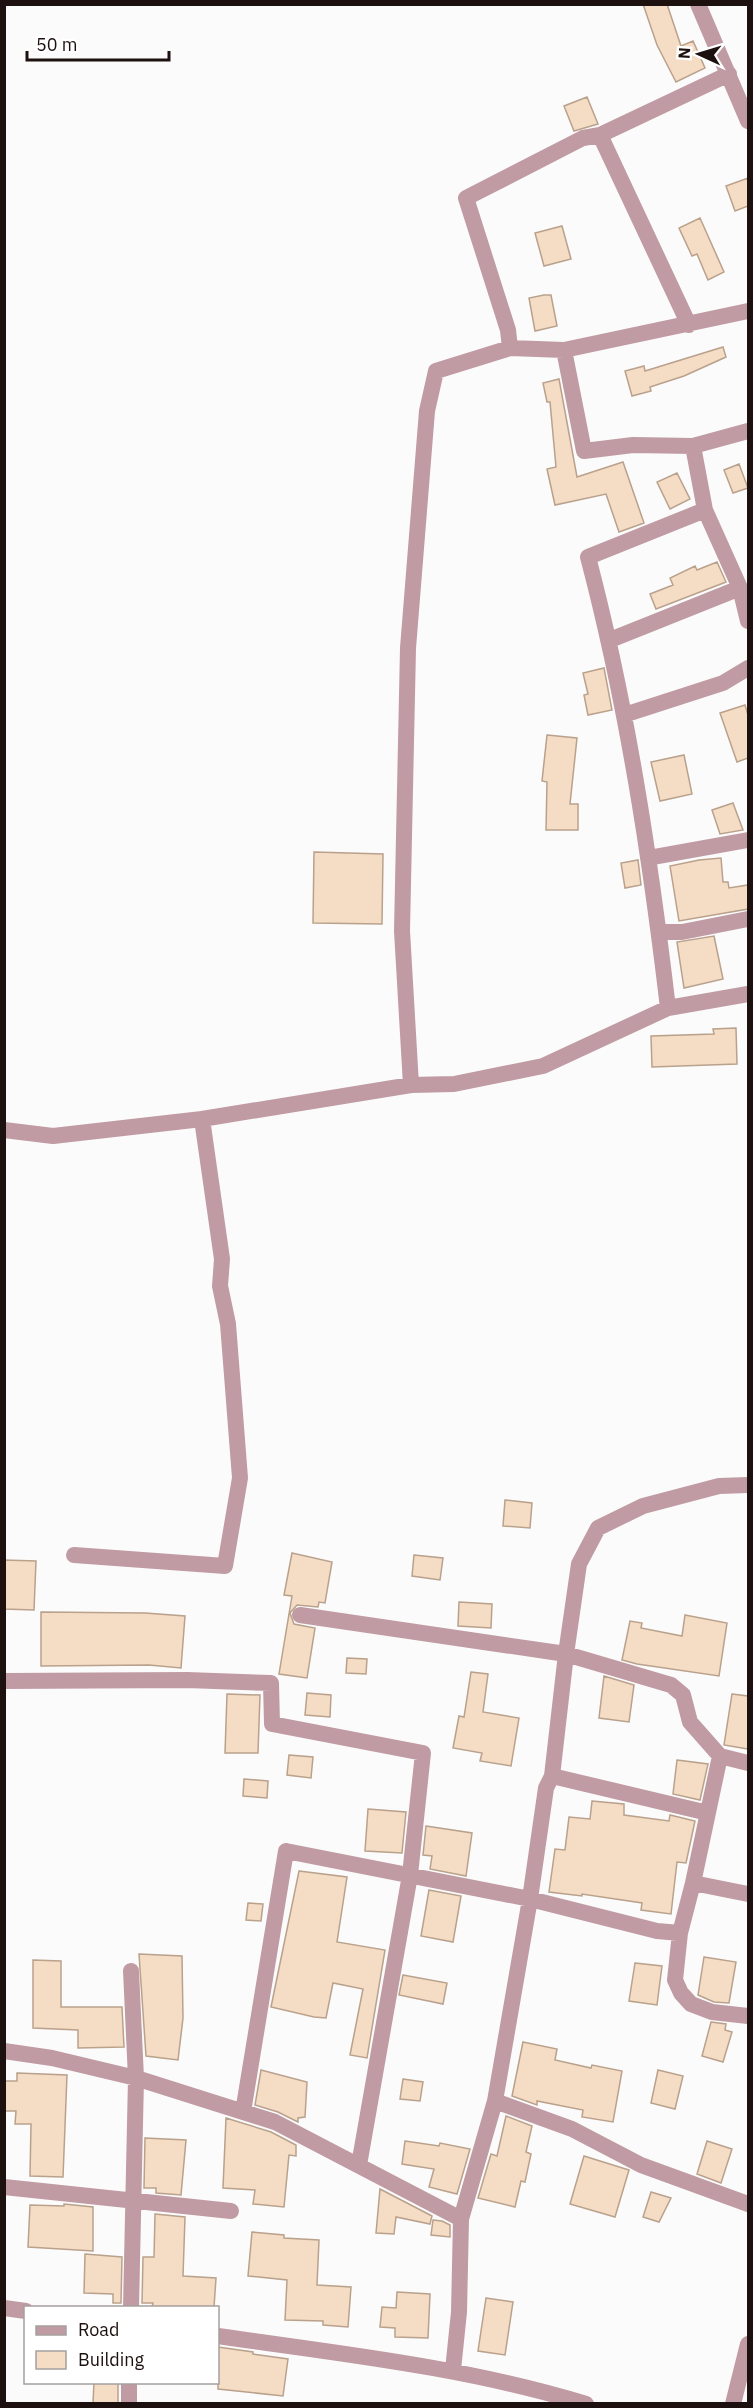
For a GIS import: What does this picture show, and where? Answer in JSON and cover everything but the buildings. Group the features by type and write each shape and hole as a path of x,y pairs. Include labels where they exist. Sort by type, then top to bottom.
{"street":[{"path":"698,4 748,122"},
{"path":"510,348 508,330 466,198 584,138 600,135 729,74"},
{"path":"600,135 688,325"},
{"path":"411,1085 402,931 408,671 427,411 436,371 510,348 564,350 748,311"},
{"path":"564,350 584,451 633,445 693,446 748,431"},
{"path":"693,446 705,510 740,588 748,621"},
{"path":"668,1008 648,858 624,715 610,640 588,558 705,510"},
{"path":"610,640 740,588"},
{"path":"624,715 723,683 748,668"},
{"path":"648,858 748,840"},
{"path":"659,932 682,932 748,919"},
{"path":"4,1130 53,1136 202,1119 411,1085 454,1084 543,1066 668,1008 748,994"},
{"path":"74,1555 225,1566 240,1478 228,1324 220,1286 222,1258 202,1119"},
{"path":"453,2370 459,2313 461,2218 495,2101 530,1899 546,1788 552,1776 579,1564 598,1528 643,1506 719,1486 748,1485"},
{"path":"300,1615 566,1654 671,1684 683,1695 690,1722 720,1756 748,1763"},
{"path":"4,1681 187,1680 270,1683 272,1724 423,1754 410,1875 359,2165"},
{"path":"720,1756 680,1933 675,1980 681,1993 691,2004 712,2012 748,2016"},
{"path":"552,1776 708,1813"},
{"path":"243,2112 286,1851 530,1899 657,1931 680,1933"},
{"path":"693,1883 748,1894"},
{"path":"131,1971 136,2079 131,2306"},
{"path":"4,2051 52,2058 136,2079 275,2122 461,2218"},
{"path":"495,2101 572,2129 641,2165 748,2204"},
{"path":"4,2187 231,2211"},
{"path":"4,2308 24,2311"},
{"path":"219,2336 453,2370 586,2403"},
{"path":"733,2403 748,2344"},
{"path":"129,2384 129,2403"}]}
